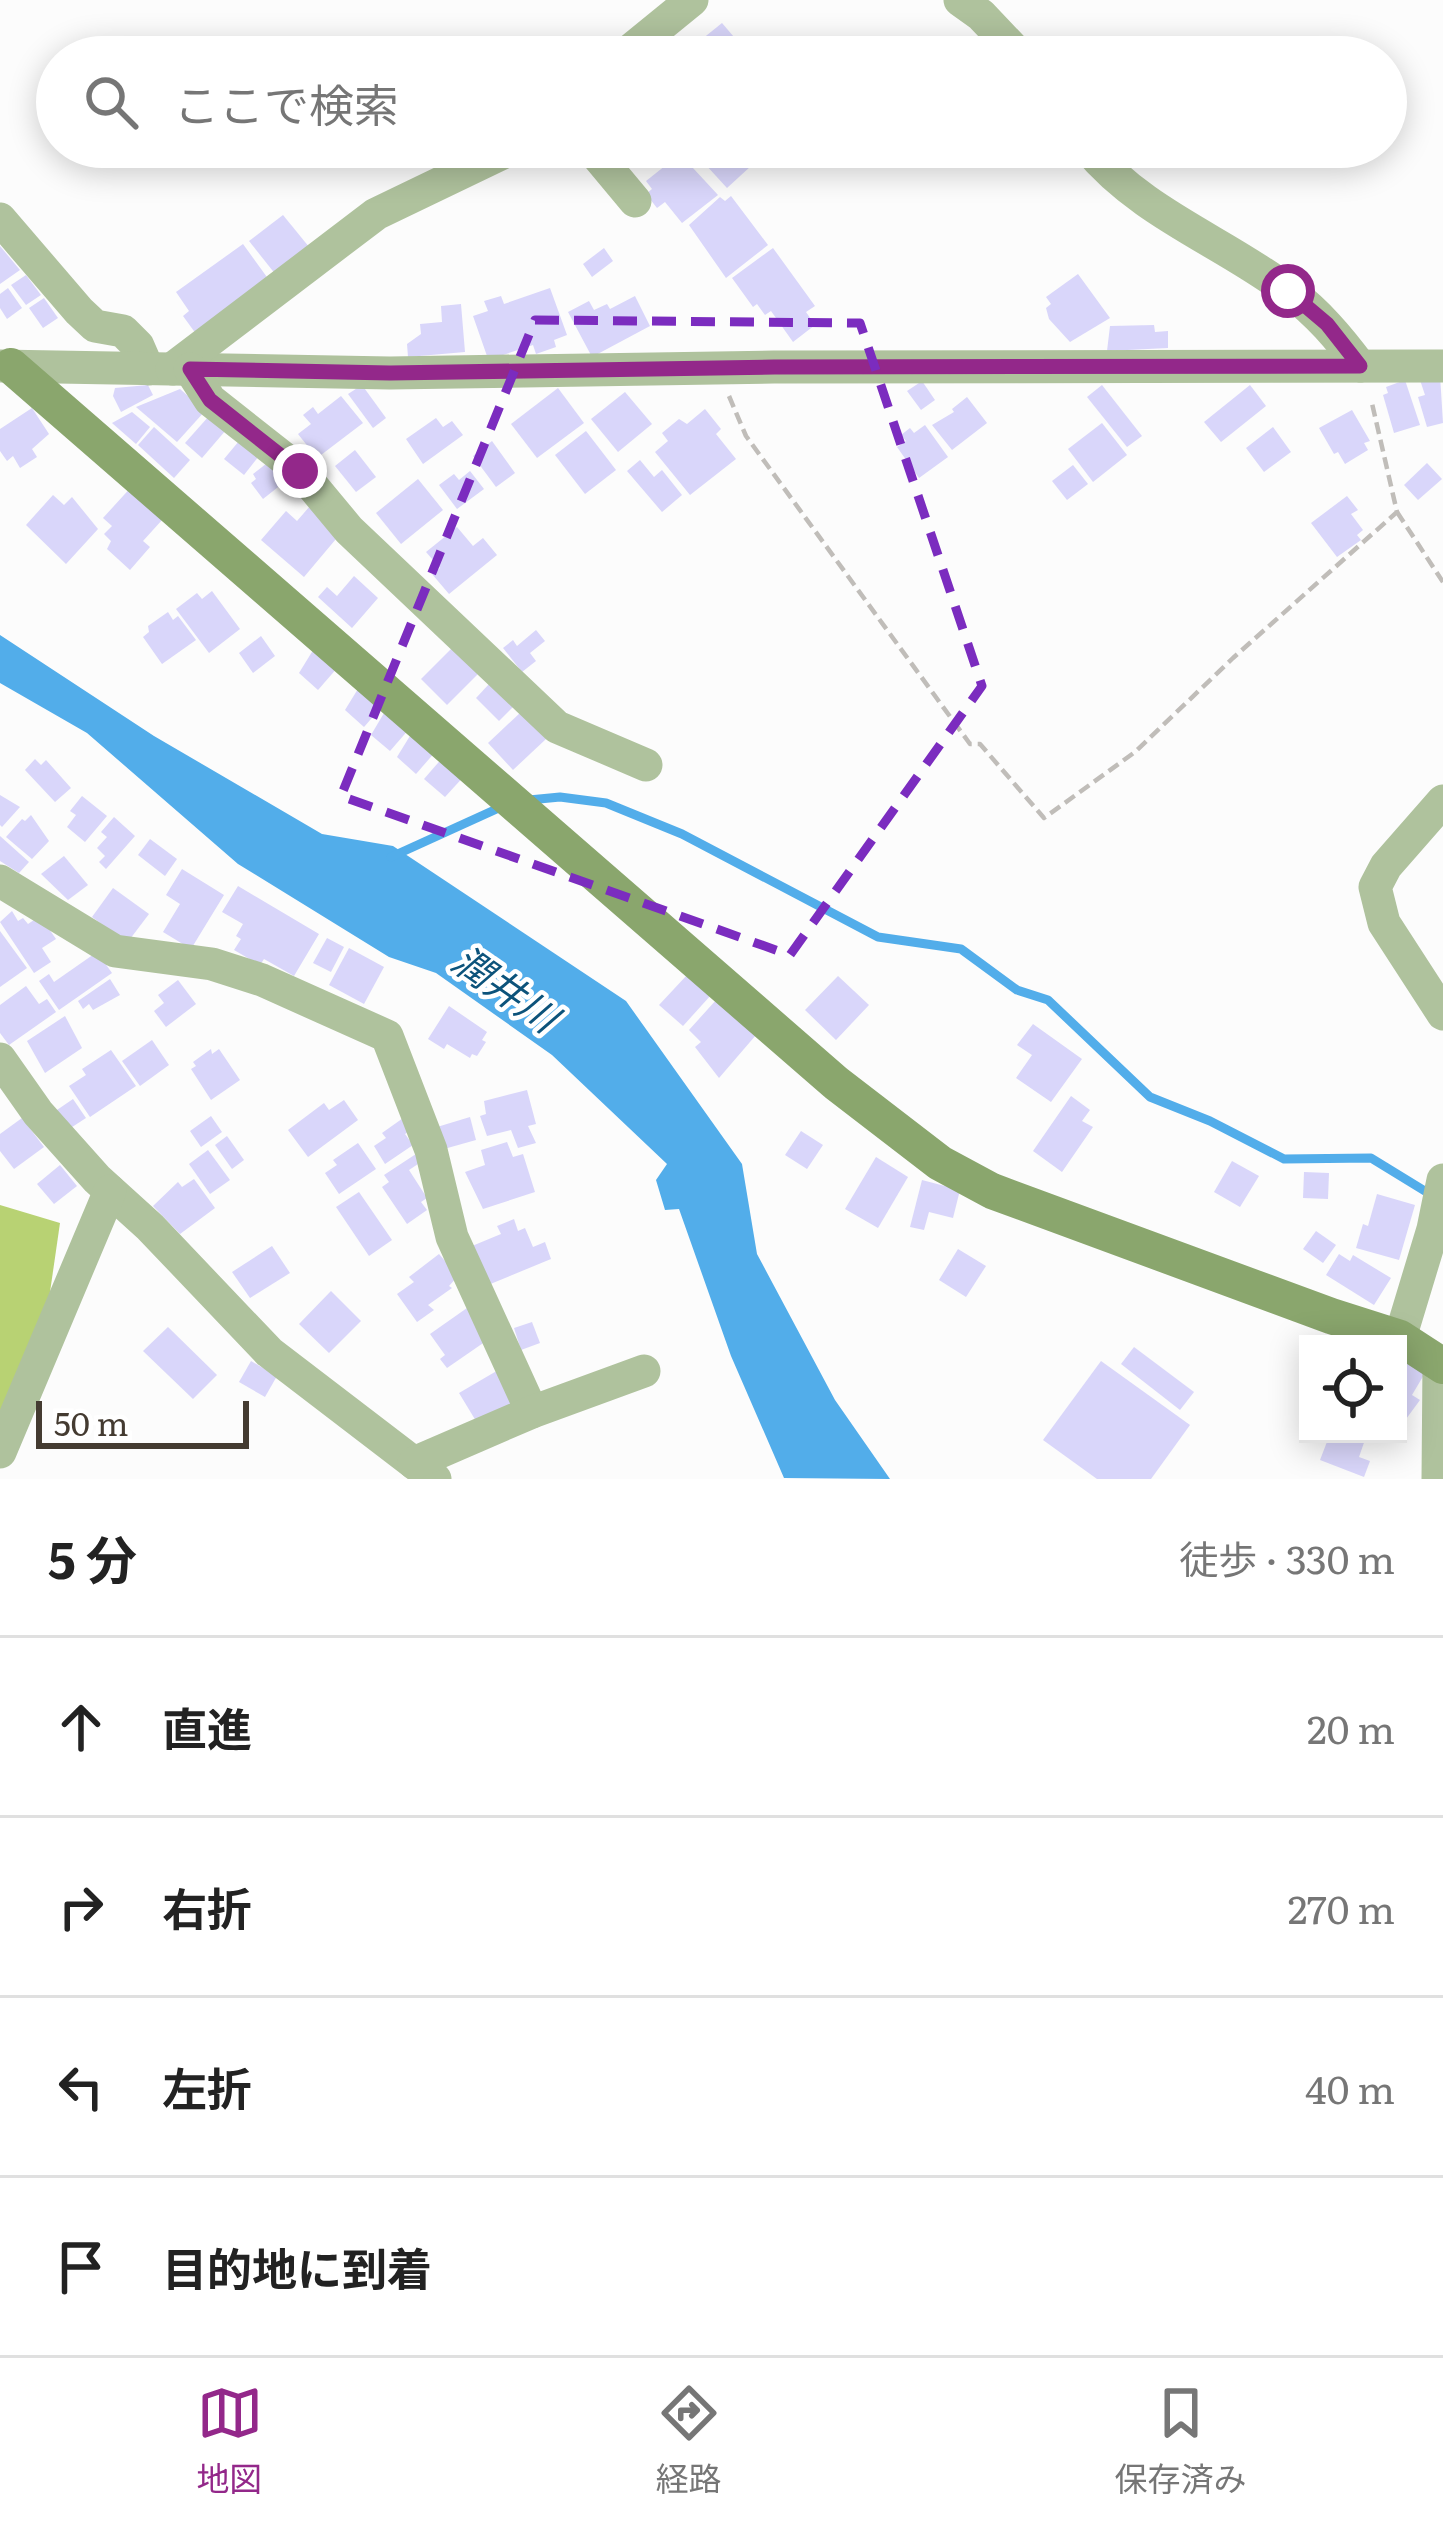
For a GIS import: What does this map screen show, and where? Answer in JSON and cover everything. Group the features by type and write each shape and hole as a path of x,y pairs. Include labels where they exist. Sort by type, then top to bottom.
{"street":[{"path":"648,36 692,0"},
{"path":"960,0 1001,36"},
{"path":"170,369 376,214 471,168"},
{"path":"608,168 635,201"},
{"path":"1105,168 1152,207 1288,291 1327,324 1360,366"},
{"path":"0,219 95,326 122,331 300,471 349,530 556,727 646,765"},
{"path":"6,366 390,373 1443,366"},
{"path":"6,366 836,1083 940,1163 1013,1198 1391,1335"},
{"path":"1443,801 1387,866 1375,887 1384,922 1443,1014"},
{"path":"0,881 115,951 212,964 262,980 387,1036 430,1150 452,1237 532,1412"},
{"path":"0,1058 38,1113 269,1352 425,1471 532,1412 644,1371"},
{"path":"1401,1335 1443,1180"},
{"path":"0,1453 110,1191"},
{"path":"1407,1343 1441,1365 1438,1479"}],"path":[{"path":"1360,366 1397,512 1443,582"},
{"path":"717,368 746,436 970,744 980,744 1044,818 1135,752 1397,512"}],"highlighted area":[{"path":"535,320 860,323 982,686 790,955 341,796"}],"green space":[{"path":"0,1205 60,1223 49,1299 0,1431"}],"water":[{"name":"潤井川","path":"0,635 154,736 322,834 393,846 626,1001 742,1164 757,1254 835,1400 890,1479 784,1478 731,1356 679,1209 665,1210 656,1180 667,1164 552,1055 436,973 389,957 238,864 87,733 0,683"}],"building":[{"path":"722,23 733,36 706,36"},
{"path":"662,168 693,168 718,195 682,223 665,202 657,208 646,194 652,189 646,181"},
{"path":"709,168 749,168 727,188"},
{"path":"731,196 768,245 726,278 689,225 720,197 725,201"},
{"path":"283,215 314,253 280,280 249,241"},
{"path":"243,244 272,284 199,338 183,316 189,311 176,292"},
{"path":"0,246 20,270 0,284"},
{"path":"604,248 613,261 592,277 583,264"},
{"path":"773,248 815,306 806,312 815,325 793,342 771,311 765,315 757,304 753,307 732,278"},
{"path":"1078,274 1110,318 1070,342 1049,319 1046,308 1051,304 1046,297"},
{"path":"26,275 41,295 26,305 11,285"},
{"path":"8,288 22,308 7,319 0,308 0,294"},
{"path":"550,288 567,335 554,340 556,347 536,354 533,345 487,356 473,316 488,311 484,301 501,296 504,304"},
{"path":"635,296 650,326 592,357 568,312 589,301 594,310 607,304 610,309"},
{"path":"44,298 58,318 43,328 29,308"},
{"path":"461,304 465,352 408,357 407,344 421,334 420,324 442,322 441,306"},
{"path":"1154,325 1155,332 1168,331 1168,348 1107,351 1110,326"},
{"path":"1440,375 1443,423 1427,427 1418,397 1425,395 1420,380"},
{"path":"1405,380 1420,425 1394,433 1383,395 1388,393 1386,387"},
{"path":"922,381 935,400 921,410 907,391"},
{"path":"148,385 153,395 121,412 113,396 115,388"},
{"path":"362,385 386,418 373,428 348,394"},
{"path":"1102,385 1142,436 1127,447 1087,397"},
{"path":"1250,385 1266,406 1221,442 1204,422"},
{"path":"558,388 584,423 537,458 511,424"},
{"path":"180,389 205,411 177,442 136,407"},
{"path":"625,392 652,424 618,452 591,419"},
{"path":"341,396 363,423 317,458 298,434 311,424 303,415 313,407 318,414"},
{"path":"967,397 987,423 952,450 932,425"},
{"path":"32,408 49,434 32,449 37,457 20,468 13,456 7,461 0,451 0,429"},
{"path":"705,409 721,429 716,434 736,459 690,495 655,452 668,441 662,433 679,419 687,424"},
{"path":"1352,410 1370,441 1364,443 1368,450 1345,464 1319,428"},
{"path":"132,412 150,427 136,444 112,423"},
{"path":"209,416 226,430 202,458 185,443"},
{"path":"436,418 443,427 452,421 463,435 423,464 406,439"},
{"path":"1102,423 1127,455 1093,482 1068,449"},
{"path":"925,425 948,457 919,478 897,447 906,441 901,435"},
{"path":"154,427 190,460 174,478 138,445"},
{"path":"1273,427 1291,452 1264,472 1246,448"},
{"path":"586,431 616,470 585,494 555,455"},
{"path":"239,441 259,456 244,475 224,459"},
{"path":"492,441 515,473 496,487 473,456"},
{"path":"355,450 376,477 356,492 335,466"},
{"path":"271,460 287,480 263,499 251,483 256,479 253,474"},
{"path":"640,460 654,477 662,470 682,495 662,512 627,471"},
{"path":"1427,463 1442,479 1418,500 1404,485"},
{"path":"1073,465 1088,484 1067,500 1052,481"},
{"path":"470,471 484,489 457,509 439,485 454,474 459,480"},
{"path":"418,479 443,510 401,544 376,513"},
{"path":"134,484 162,520 143,541 150,547 130,570 107,549 111,541 104,534 112,526 103,518"},
{"path":"53,495 64,505 72,497 98,529 66,564 26,525"},
{"path":"1347,496 1358,510 1351,514 1363,530 1357,535 1361,540 1337,557 1311,523"},
{"path":"310,506 341,533 304,577 261,540 286,511 297,521"},
{"path":"457,527 473,546 483,538 497,555 449,594 432,574 440,568 426,552"},
{"path":"354,576 378,598 352,628 318,597 327,587 337,596"},
{"path":"212,591 240,629 209,653 176,609 197,593 202,599"},
{"path":"168,612 173,620 178,616 196,640 162,664 143,637 148,626"},
{"path":"536,630 545,641 530,653 536,661 522,672 503,648 513,640 517,646"},
{"path":"261,636 275,656 253,673 239,653"},
{"path":"315,647 338,667 318,690 299,673"},
{"path":"453,647 479,673 447,705 421,679"},
{"path":"490,683 514,706 499,721 476,698"},
{"path":"361,684 384,704 364,727 345,710"},
{"path":"387,708 410,728 390,751 371,735"},
{"path":"521,712 546,739 513,770 488,743"},
{"path":"413,731 436,751 416,774 397,757"},
{"path":"444,756 466,774 445,797 424,779"},
{"path":"35,759 41,765 46,760 71,788 55,802 25,770"},
{"path":"0,795 20,807 2,827 0,825"},
{"path":"82,796 107,816 85,842 67,827 76,815 70,811"},
{"path":"31,815 49,841 32,859 6,837"},
{"path":"114,817 135,836 106,869 99,862 105,856 97,848 107,837 101,832"},
{"path":"0,836 29,862 19,873 0,861"},
{"path":"150,839 177,859 165,876 138,855"},
{"path":"64,856 88,885 68,900 41,874"},
{"path":"182,869 224,895 191,949 163,932 180,904 166,895"},
{"path":"238,886 319,934 294,976 264,959 260,965 234,950 243,924 222,912"},
{"path":"113,888 149,914 127,943 92,917"},
{"path":"12,911 18,921 23,918 28,924 40,916 56,939 42,948 51,962 34,973 0,922"},
{"path":"0,931 27,968 0,987"},
{"path":"327,938 344,947 331,972 313,963"},
{"path":"349,948 384,967 364,1004 329,985"},
{"path":"97,952 112,973 59,1010 39,981 49,974 54,982"},
{"path":"688,974 711,995 683,1026 659,1005"},
{"path":"838,976 869,1005 836,1040 805,1010"},
{"path":"110,979 120,995 93,1010 89,1004 83,1009 78,1001"},
{"path":"178,980 196,1004 166,1027 154,1011 164,1003 158,995"},
{"path":"26,986 39,1004 47,999 56,1012 9,1045 0,1033 0,1005"},
{"path":"717,999 756,1035 719,1078 695,1047 701,1042 689,1030"},
{"path":"449,1006 487,1032 477,1056 470,1058 447,1044 444,1049 428,1039"},
{"path":"65,1016 82,1048 45,1073 27,1041"},
{"path":"1033,1024 1082,1059 1051,1102 1016,1078 1032,1055 1017,1045"},
{"path":"152,1040 169,1065 140,1086 122,1061"},
{"path":"211,1049 212,1054 219,1049 240,1080 211,1100 191,1069"},
{"path":"111,1050 136,1086 90,1117 69,1086 86,1075 82,1069"},
{"path":"527,1090 536,1124 528,1126 536,1143 518,1148 511,1130 487,1136 480,1116 486,1114 484,1101"},
{"path":"1071,1096 1090,1110 1082,1121 1093,1127 1062,1172 1033,1151"},
{"path":"73,1099 86,1118 66,1131 54,1112"},
{"path":"344,1100 358,1120 308,1157 288,1130 324,1103 329,1110"},
{"path":"211,1116 222,1132 201,1147 190,1131"},
{"path":"406,1116 414,1128 405,1134 413,1145 385,1164 374,1146 386,1138 382,1133"},
{"path":"470,1117 476,1140 444,1149 437,1127"},
{"path":"22,1118 44,1147 14,1169 0,1151 0,1134"},
{"path":"801,1131 823,1145 807,1169 785,1155"},
{"path":"227,1136 244,1160 232,1169 215,1145"},
{"path":"507,1142 513,1157 523,1154 535,1192 483,1209 465,1172 485,1165 481,1150"},
{"path":"358,1143 376,1169 339,1194 325,1173 337,1165 333,1160"},
{"path":"208,1150 230,1180 210,1194 189,1164"},
{"path":"419,1152 424,1160 409,1170 427,1198 421,1202 427,1210 407,1224 382,1187 389,1182 384,1175"},
{"path":"876,1157 908,1177 878,1228 845,1209"},
{"path":"1232,1161 1259,1176 1240,1207 1214,1192"},
{"path":"60,1165 77,1186 54,1204 37,1184"},
{"path":"1304,1172 1329,1173 1328,1199 1303,1198"},
{"path":"194,1179 215,1208 180,1234 153,1206 178,1182 182,1187"},
{"path":"922,1180 960,1190 953,1218 929,1212 924,1230 910,1227"},
{"path":"359,1192 392,1240 369,1256 336,1207"},
{"path":"1377,1194 1415,1205 1399,1260 1356,1248"},
{"path":"514,1219 518,1231 525,1228 533,1247 545,1242 551,1259 488,1285 472,1246 501,1234 497,1226"},
{"path":"1316,1231 1336,1245 1323,1263 1303,1249"},
{"path":"272,1246 290,1273 250,1298 232,1272"},
{"path":"958,1249 986,1266 966,1297 939,1280"},
{"path":"439,1254 458,1276 452,1288 428,1305 434,1310 417,1322 397,1294 414,1282 409,1277"},
{"path":"1339,1254 1350,1261 1353,1255 1391,1278 1374,1305 1326,1275"},
{"path":"331,1291 361,1321 329,1353 299,1324"},
{"path":"467,1308 489,1339 447,1368 440,1359 445,1355 430,1334"},
{"path":"532,1322 540,1343 521,1350 514,1328"},
{"path":"168,1327 217,1375 193,1399 143,1351"},
{"path":"1134,1347 1194,1392 1180,1410 1121,1364"},
{"path":"251,1361 277,1376 265,1397 239,1382"},
{"path":"1101,1361 1190,1425 1151,1479 1097,1479 1043,1440"},
{"path":"1407,1363 1425,1373 1412,1395 1420,1400 1407,1418"},
{"path":"500,1369 520,1402 479,1426 459,1393"},
{"path":"1327,1443 1364,1443 1359,1457 1370,1461 1364,1477 1320,1460"}],"waterway":[{"path":"529,800 560,797 606,803 682,834 878,937 961,949 1017,990 1048,1000 1150,1097 1284,1159 1371,1158 1433,1196"},
{"path":"391,857 501,807"}],"route":[{"path":"300,471 210,400 190,369 390,373 1360,366 1327,324 1288,291"}]}
